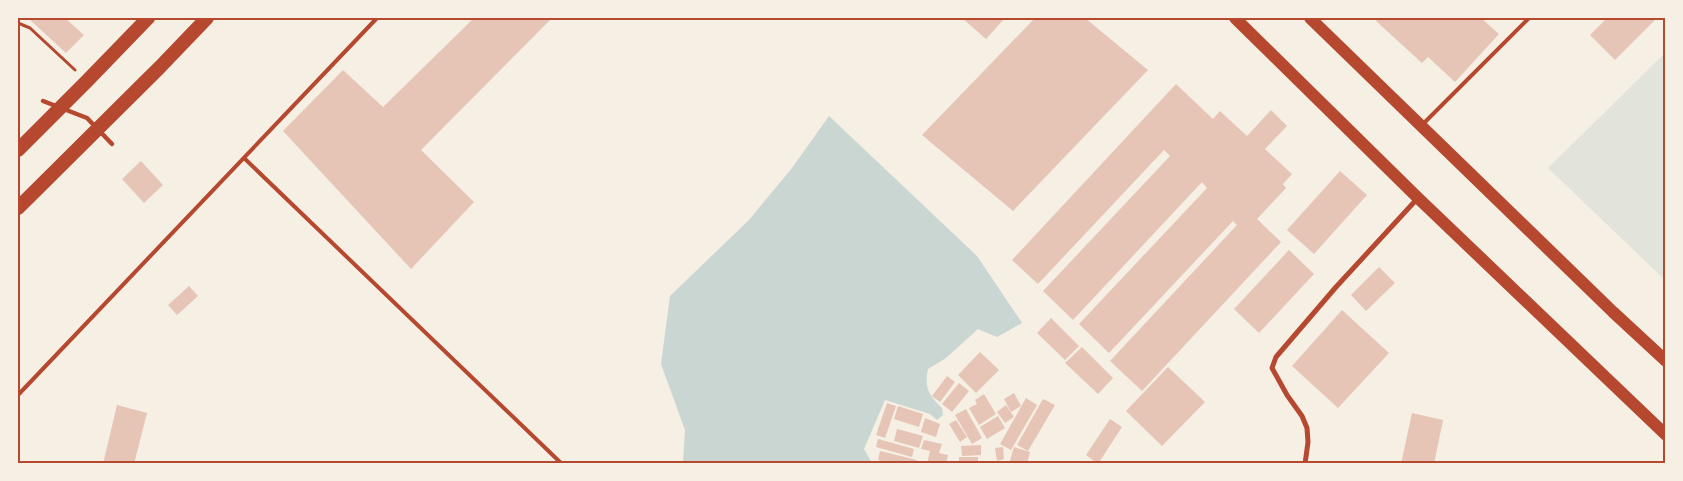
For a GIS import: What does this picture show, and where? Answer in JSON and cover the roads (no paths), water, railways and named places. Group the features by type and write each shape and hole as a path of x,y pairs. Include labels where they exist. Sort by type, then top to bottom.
{"highway":[{"path":"18,150 148,18"},
{"path":"18,208 207,18"}],"main road":[{"path":"1235,18 1418,198 1666,435"},
{"path":"1310,18 1666,361"}],"street":[{"path":"43,101 87,118 112,144"},
{"path":"1305,464 1308,442 1307,428 1302,416 1287,395 1272,368 1276,357 1336,287 1418,198"}],"lane":[{"path":"18,395 377,18"},
{"path":"1422,126 1529,18"},
{"path":"244,158 562,464"}]}
